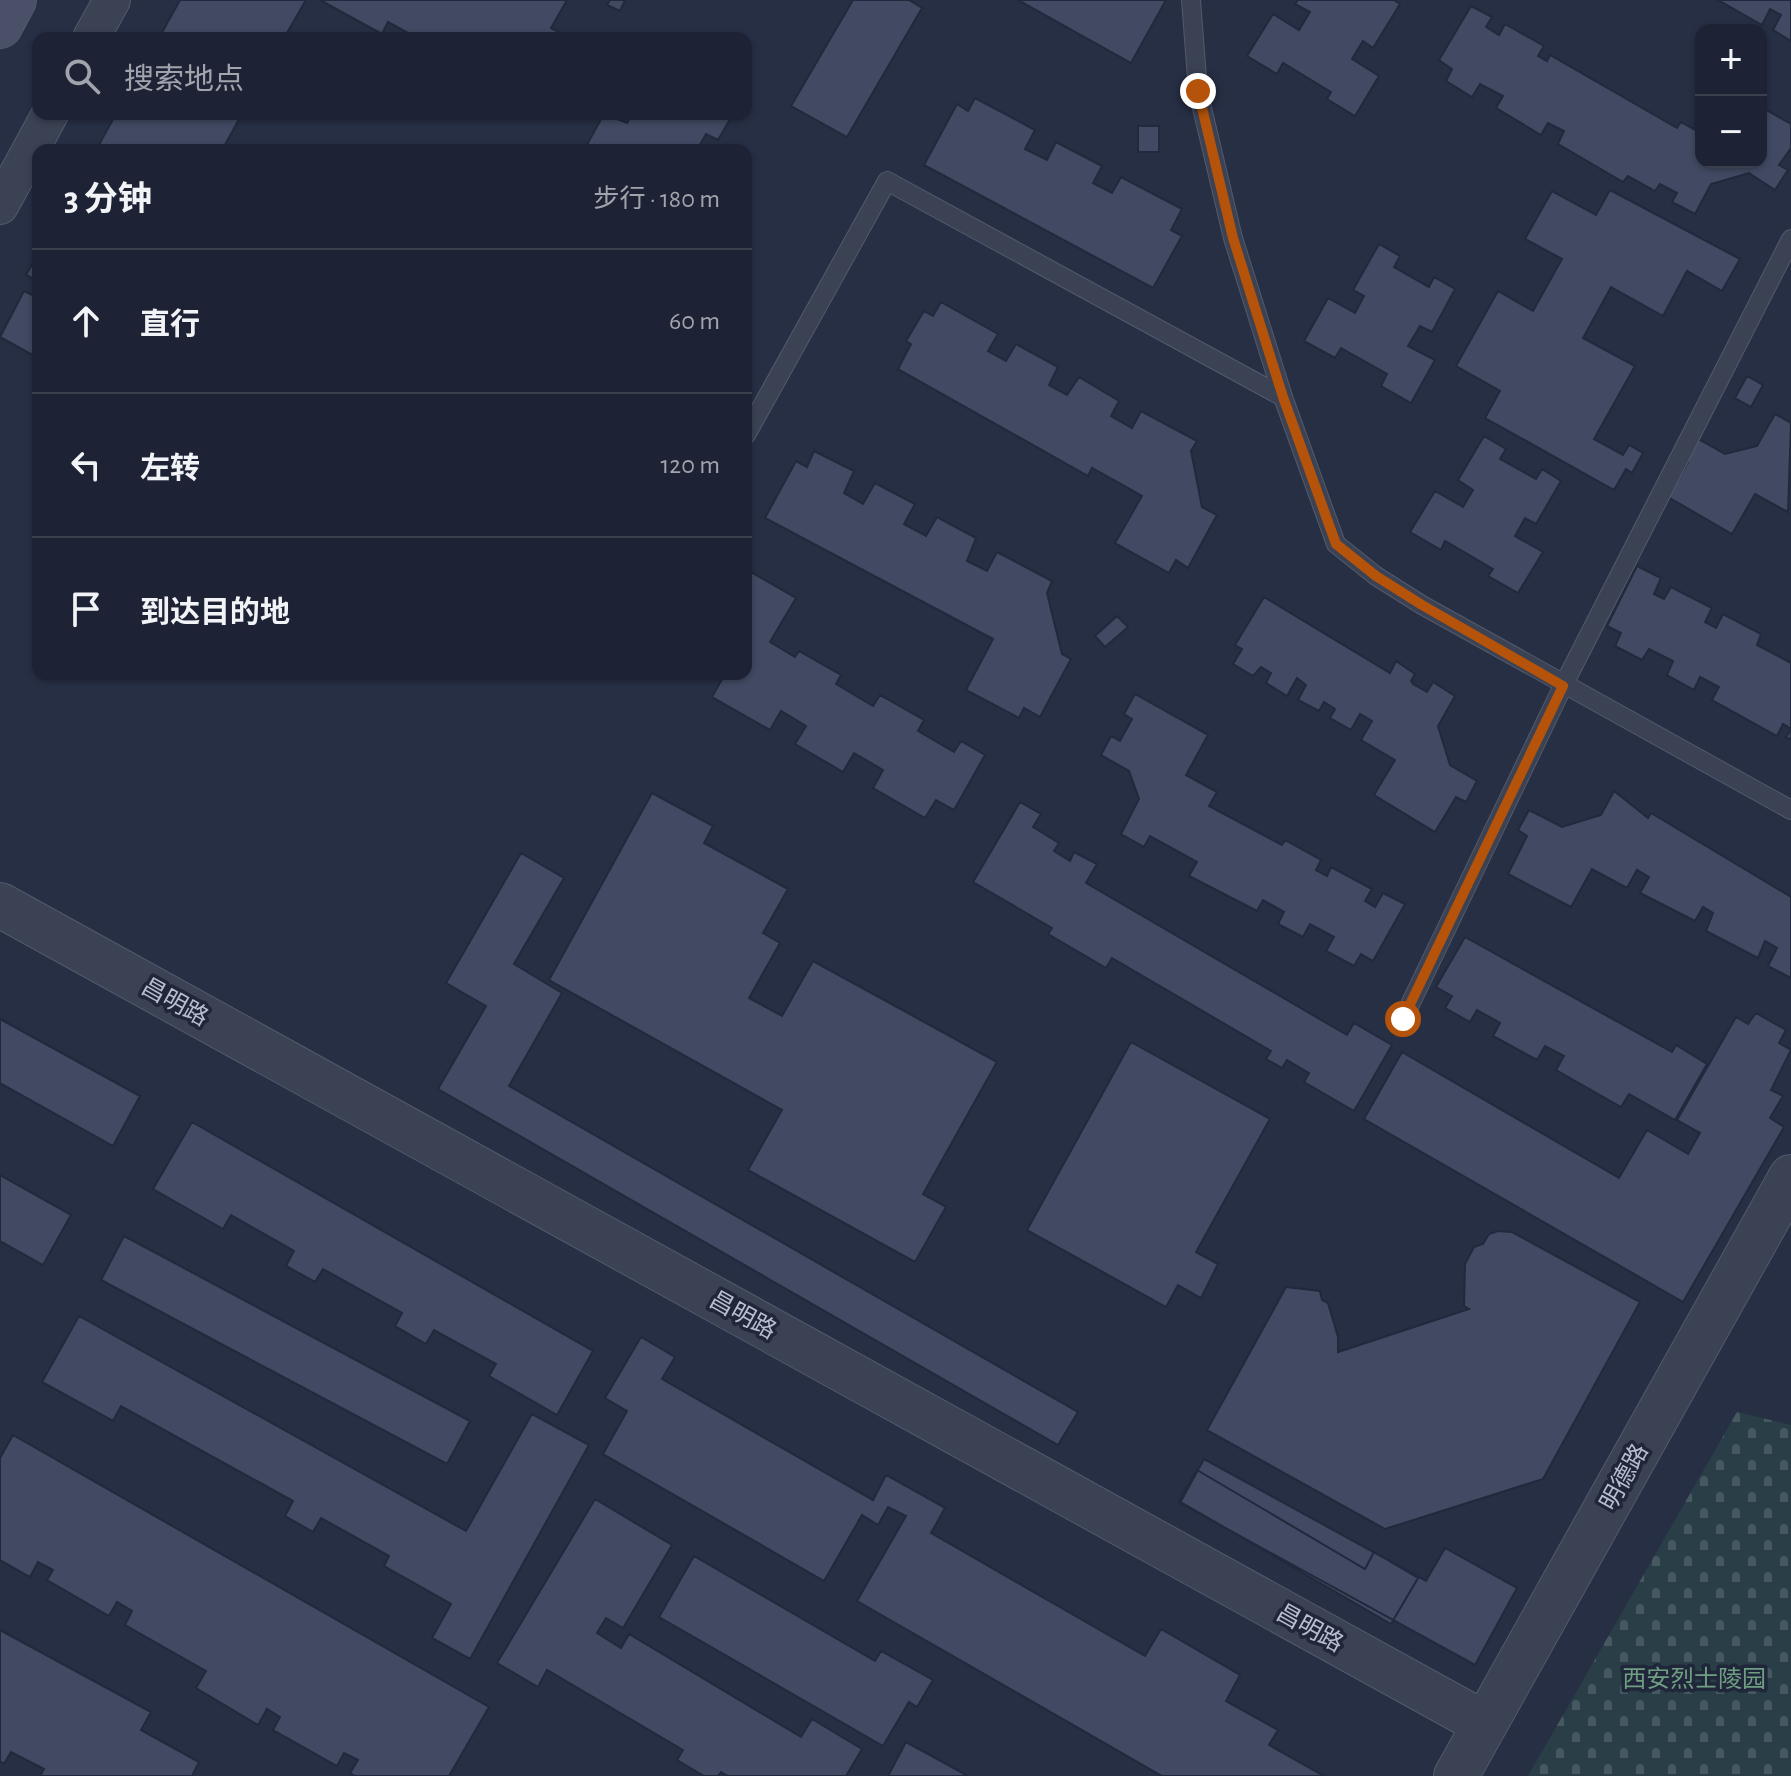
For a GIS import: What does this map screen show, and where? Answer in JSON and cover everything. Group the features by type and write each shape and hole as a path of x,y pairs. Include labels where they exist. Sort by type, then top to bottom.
{"main road":[{"path":"0,26 14,0"}],"street":[{"path":"94,32 112,0"},
{"path":"34,144 47,120"},
{"path":"0,206 32,147"},
{"name":"昌明路","path":"0,905 1485,1724"},
{"name":"明德路","path":"1456,1776 1791,1177"}],"lane":[{"path":"1191,0 1198,91 1233,238 1283,397 1336,544 1410,598 1563,686 1791,810"},
{"path":"752,424 887,181 1283,397"},
{"path":"1403,1019 1563,686 1791,239"}],"green space":[{"name":"西安烈士陵园","path":"1737,1412 1791,1425 1791,1776 1528,1776"}],"building":[{"path":"180,0 306,0 287,32 162,32"},
{"path":"320,0 567,0 551,28 559,32 406,32 388,22 383,32"},
{"path":"610,0 625,0 620,11 607,5"},
{"path":"853,0 909,0 922,8 847,137 791,106"},
{"path":"1018,0 1166,0 1131,63"},
{"path":"1298,0 1394,0 1400,4 1373,48 1363,41 1352,59 1379,76 1355,116 1327,99 1331,92 1283,63 1277,74 1247,56 1273,14 1299,30 1310,12 1295,4"},
{"path":"1718,0 1791,0 1791,41 1773,30 1781,15 1770,9 1760,24"},
{"path":"1471,6 1492,17 1486,27 1499,35 1505,24 1544,46 1538,56 1547,61 1550,55 1677,128 1681,122 1695,130 1695,168 1767,168 1767,110 1791,124 1791,148 1779,165 1788,170 1775,190 1749,173 1711,184 1695,214 1672,202 1677,193 1660,184 1655,191 1628,176 1623,182 1558,144 1564,131 1548,123 1541,135 1496,108 1503,96 1480,84 1472,97 1446,81 1452,69 1439,60"},
{"path":"975,98 1035,130 1025,149 1047,160 1056,142 1102,166 1093,183 1112,193 1121,177 1182,209 1171,230 1182,236 1153,288 924,165 957,104 968,111"},
{"path":"113,120 239,120 225,144 99,144"},
{"path":"601,120 627,123 629,120 730,120 718,140 706,134 700,144 587,144"},
{"path":"1138,126 1159,126 1159,152 1138,152"},
{"path":"1610,190 1740,259 1722,291 1687,271 1663,316 1611,287 1583,338 1635,366 1594,439 1623,455 1629,445 1643,453 1632,473 1626,469 1614,490 1485,418 1500,391 1456,366 1498,291 1533,311 1562,259 1525,239 1552,191 1596,215"},
{"path":"1379,244 1400,256 1394,267 1429,287 1434,277 1455,289 1432,332 1420,326 1408,346 1435,360 1411,403 1381,386 1387,374 1341,348 1335,358 1304,341 1328,298 1355,313 1364,296 1353,290"},
{"path":"32,264 32,278 26,275"},
{"path":"24,291 32,295 32,355 0,337"},
{"path":"941,302 998,334 988,351 1006,361 1016,344 1058,367 1049,385 1067,395 1079,377 1119,401 1111,416 1132,428 1141,411 1197,441 1191,451 1202,507 1217,515 1188,568 1176,560 1169,573 1115,543 1142,496 1092,468 1088,476 898,369 911,344 906,341 924,311 933,316"},
{"path":"1747,376 1763,385 1751,407 1735,398"},
{"path":"1775,414 1791,423 1788,512 1755,494 1732,534 1661,493 1677,482 1688,462 1681,458 1693,436 1725,454 1757,446"},
{"path":"1484,436 1506,449 1500,459 1536,479 1542,469 1561,481 1536,524 1525,518 1515,536 1543,552 1518,593 1488,576 1493,569 1445,541 1441,550 1410,532 1435,491 1463,507 1473,490 1458,480"},
{"path":"814,451 854,471 844,493 863,504 875,483 915,504 904,524 926,536 937,517 976,538 967,561 987,571 997,552 1052,581 1047,593 1062,654 1071,659 1040,717 1024,708 1019,718 966,690 993,639 765,518 796,461 807,467"},
{"path":"1637,566 1661,578 1654,594 1664,599 1671,587 1712,608 1705,622 1716,628 1723,614 1761,634 1757,645 1791,663 1791,729 1783,724 1777,736 1712,700 1719,687 1700,677 1694,690 1667,675 1673,661 1649,649 1642,660 1615,646 1621,633 1607,626"},
{"path":"752,573 796,598 770,642 795,657 799,651 841,675 836,684 873,706 880,695 924,720 918,731 954,752 961,741 985,755 954,810 936,800 925,818 873,788 883,770 854,753 843,772 795,744 806,726 781,711 770,730 712,697 722,680 752,680"},
{"path":"1264,597 1390,673 1396,661 1415,674 1411,681 1413,684 1427,692 1433,682 1455,696 1438,726 1450,765 1477,781 1466,802 1456,797 1435,832 1374,795 1395,760 1361,740 1372,721 1360,714 1351,730 1330,718 1335,709 1324,702 1319,711 1298,700 1306,685 1297,678 1287,696 1266,683 1271,673 1261,667 1253,676 1233,664 1242,649 1235,645"},
{"path":"1117,616 1128,627 1105,647 1095,636"},
{"path":"1135,694 1208,735 1186,775 1217,792 1209,806 1282,845 1285,840 1321,860 1316,870 1327,876 1331,867 1372,889 1365,901 1375,907 1383,893 1405,904 1373,961 1361,954 1354,966 1326,951 1334,937 1310,924 1303,937 1278,924 1284,912 1263,900 1257,911 1189,876 1197,862 1150,836 1144,847 1121,834 1139,799 1129,771 1101,755 1111,736 1120,741 1132,719 1124,714"},
{"path":"1614,791 1648,818 1651,813 1791,897 1791,978 1768,966 1777,948 1765,941 1758,958 1706,931 1713,913 1703,907 1695,921 1640,893 1649,877 1637,870 1627,888 1592,869 1571,907 1508,874 1527,836 1518,830 1529,810 1562,827 1601,815"},
{"path":"652,793 713,826 704,843 788,889 763,933 780,943 749,998 782,1016 813,961 997,1062 923,1194 946,1207 915,1262 748,1170 782,1110 549,980"},
{"path":"1020,802 1041,814 1033,827 1059,843 1054,851 1070,861 1074,852 1097,864 1086,883 1347,1035 1354,1023 1392,1045 1354,1111 1304,1082 1309,1073 1287,1060 1282,1068 1266,1059 1271,1051 1112,958 1106,968 1048,934 1052,928 973,882"},
{"path":"521,853 564,878 514,964 562,993 509,1086 1078,1412 1058,1445 438,1089 486,1006 446,983"},
{"path":"1465,937 1672,1052 1676,1045 1707,1064 1675,1120 1629,1094 1621,1107 1556,1070 1564,1056 1545,1046 1537,1060 1493,1036 1500,1023 1477,1010 1470,1022 1445,1008 1452,996 1436,987"},
{"path":"1756,1013 1786,1030 1779,1043 1791,1050 1771,1090 1783,1096 1770,1118 1784,1127 1683,1302 1364,1119 1402,1052 1619,1178 1647,1130 1688,1154 1700,1133 1677,1120 1736,1017 1748,1024"},
{"path":"0,1019 140,1096 113,1146 0,1083"},
{"path":"1131,1042 1270,1119 1196,1252 1218,1264 1201,1298 1178,1285 1166,1307 1027,1230"},
{"path":"192,1122 593,1351 557,1415 489,1376 496,1364 434,1330 426,1344 395,1326 402,1313 323,1269 315,1282 286,1266 294,1251 231,1215 223,1229 153,1189"},
{"path":"0,1175 71,1215 43,1265 0,1241"},
{"path":"1512,1232 1640,1302 1543,1479 1385,1529 1207,1430 1286,1287 1320,1291 1322,1300 1328,1303 1338,1337 1338,1352 1469,1309 1464,1306 1465,1264 1474,1247 1483,1244 1489,1234"},
{"path":"124,1236 470,1421 447,1464 101,1280"},
{"path":"79,1316 466,1531 532,1414 589,1445 470,1659 432,1638 451,1604 384,1566 389,1556 321,1518 313,1532 285,1516 293,1501 121,1406 113,1421 42,1382"},
{"path":"641,1337 675,1357 662,1379 873,1500 886,1475 945,1508 931,1533 1145,1656 1161,1629 1240,1675 1226,1701 1278,1730 1269,1745 1324,1776 1162,1776 857,1601 906,1516 888,1507 878,1525 862,1515 824,1581 603,1454 627,1411 605,1398"},
{"path":"13,1435 489,1707 449,1776 355,1776 350,1773 358,1760 344,1753 337,1766 273,1730 280,1717 267,1709 258,1725 196,1688 206,1671 125,1625 132,1611 117,1602 109,1616 47,1580 53,1570 38,1562 30,1577 0,1560 0,1458"},
{"path":"1204,1459 1426,1581 1445,1548 1517,1588 1475,1665 1180,1503"},
{"path":"1197,1470 1365,1569 1374,1552 1418,1578 1391,1624 1179,1501"},
{"path":"595,1499 672,1545 623,1628 606,1618 597,1633 621,1648 629,1634 801,1737 812,1719 862,1749 846,1776 728,1776 721,1772 718,1776 704,1776 677,1760 683,1750 547,1670 538,1687 497,1663"},
{"path":"694,1556 875,1661 881,1651 933,1680 917,1707 909,1702 883,1746 659,1617"},
{"path":"0,1630 151,1712 141,1730 199,1762 192,1776 40,1776 44,1769 11,1752 4,1764 0,1761"},
{"path":"906,1742 968,1776 888,1776"}],"route":[{"path":"1198,91 1233,238 1283,397 1336,544 1376,576 1422,605 1563,686 1403,1019"}]}
